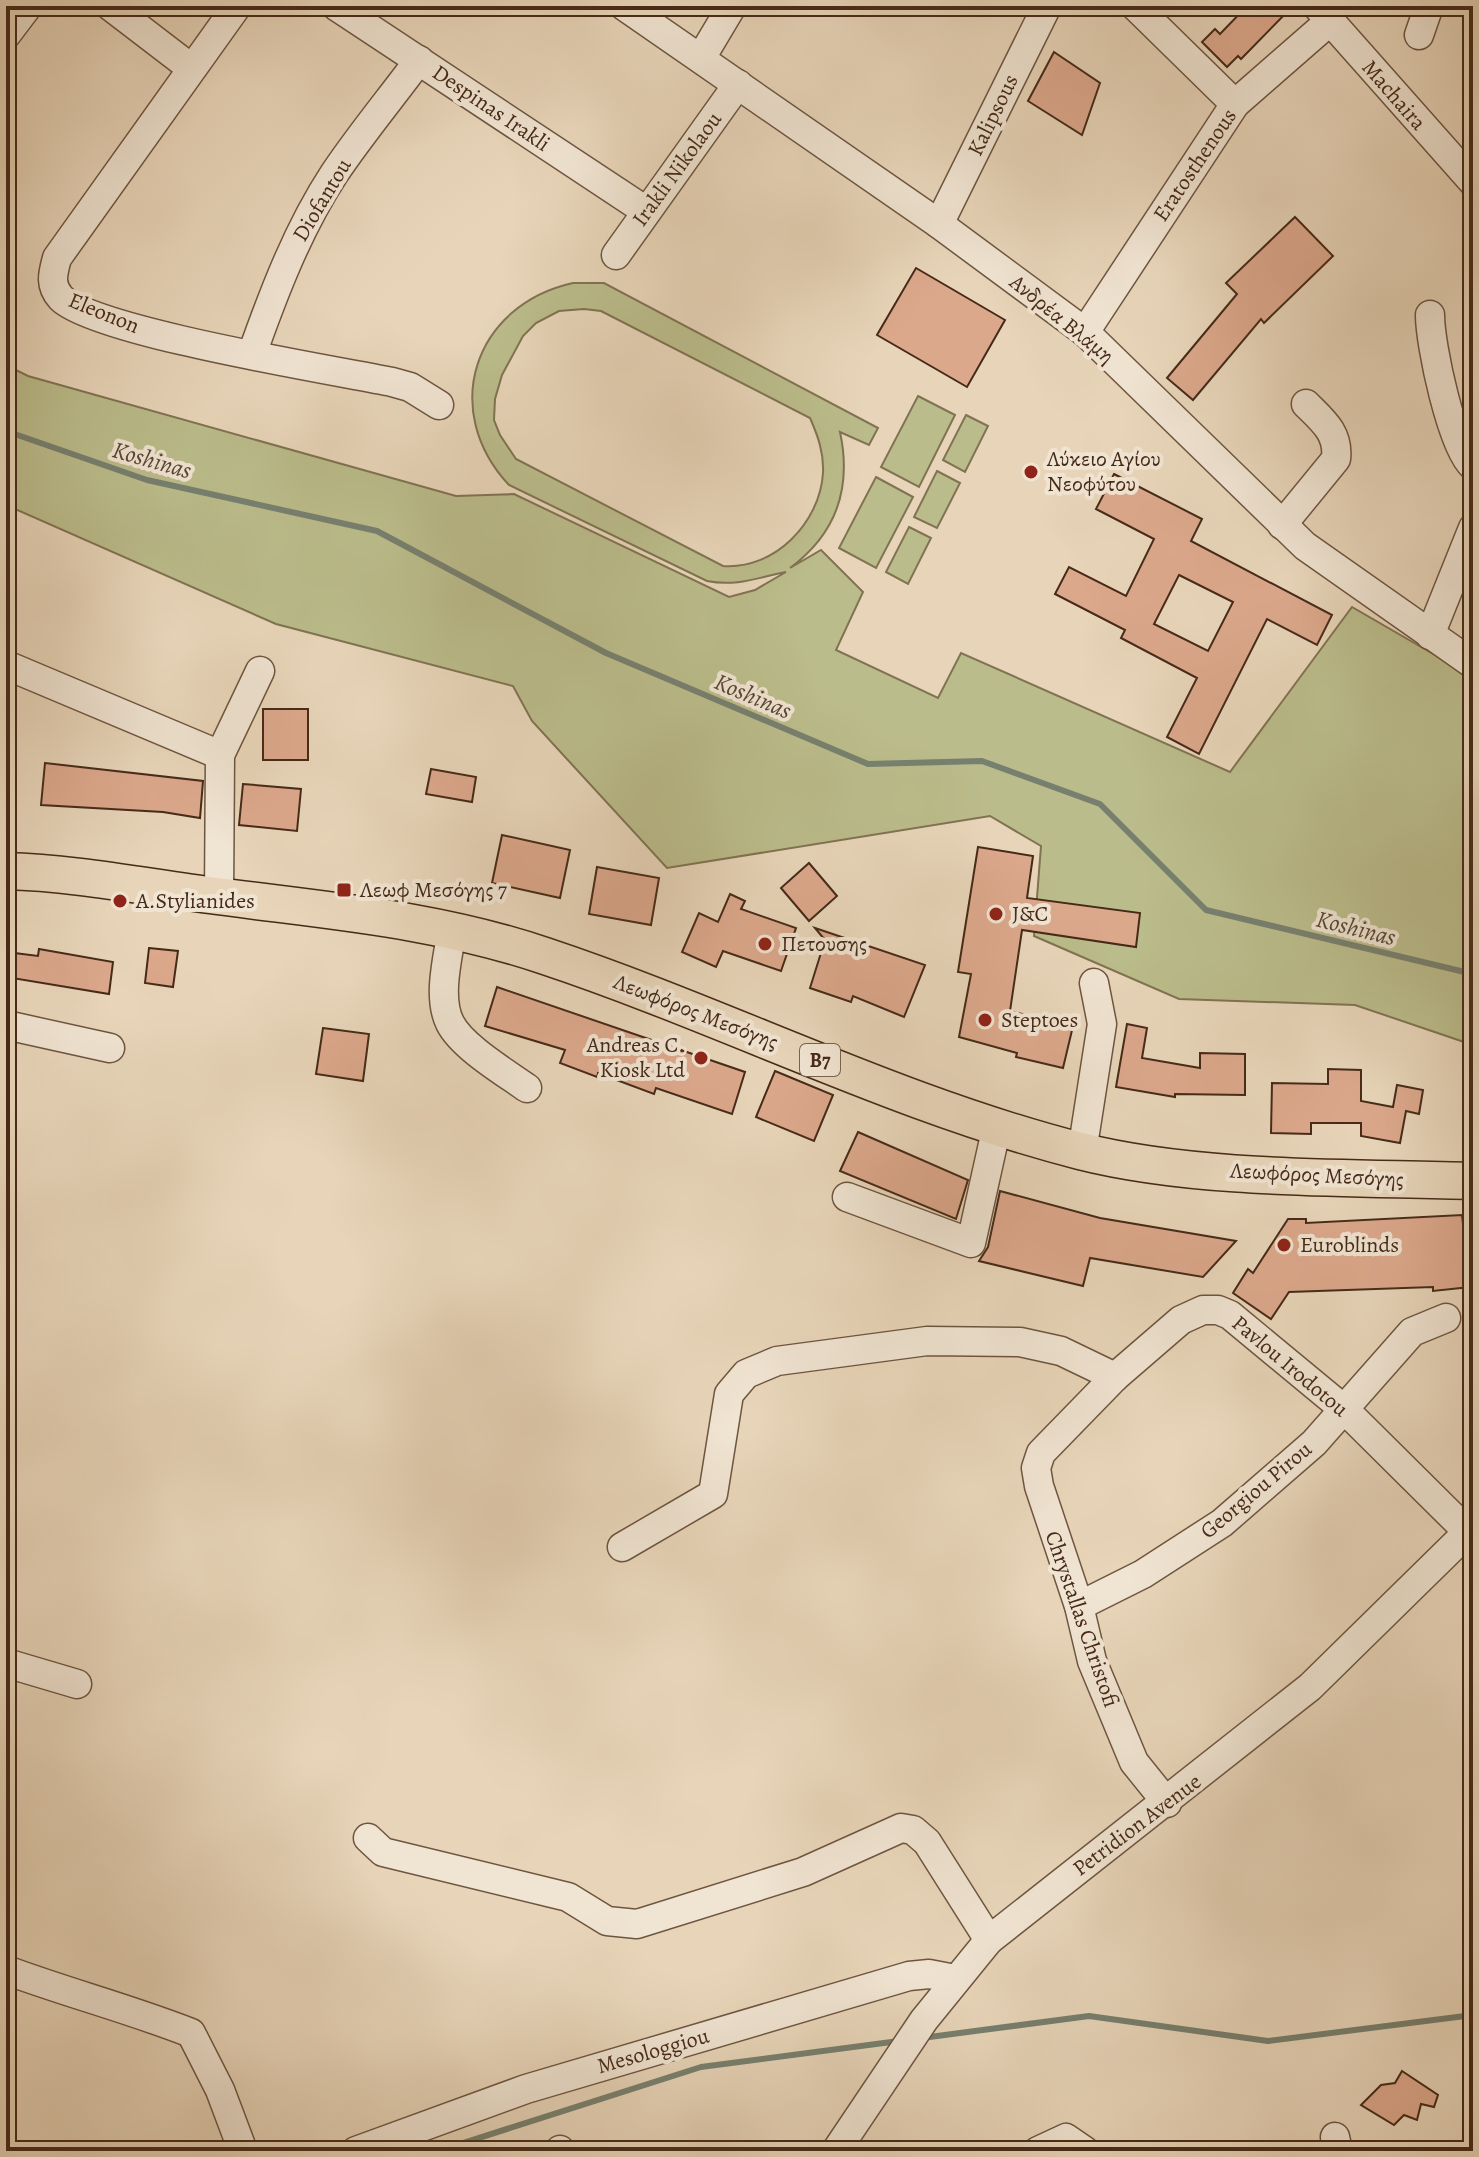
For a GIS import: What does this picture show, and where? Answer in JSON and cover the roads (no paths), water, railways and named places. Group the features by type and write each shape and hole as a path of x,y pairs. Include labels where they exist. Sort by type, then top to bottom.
{"main road":[{"name":"Λεωφόρος Μεσόγης","path":"6,871 51,872 219,897 341,909 452,930 541,954 632,986 960,1115 1082,1152 1195,1168 1473,1181"}],"street":[{"path":"6,35 28,6"},
{"path":"110,6 191,68"},
{"name":"Eleonon","path":"237,6 57,258 53,282 64,301 145,330 392,382 410,387 439,405"},
{"name":"Despinas Irakli","path":"336,6 646,211"},
{"name":"Ανδρέα Βλάμη","path":"624,6 939,224 1085,332 1282,525 1336,569 1473,664"},
{"path":"701,58 732,6"},
{"name":"Kalipsous","path":"939,224 1047,6"},
{"path":"1135,6 1235,104"},
{"path":"1419,35 1429,6"},
{"name":"Eratosthenous","path":"1085,332 1235,104 1324,13"},
{"name":"Machaira","path":"1324,13 1473,182"},
{"name":"Diofantou","path":"252,354 271,300 314,208 334,174 419,60"},
{"name":"Irakli Nikolaou","path":"616,255 738,84"},
{"path":"1430,315 1436,363 1460,450 1473,466"},
{"path":"1282,525 1336,459 1337,448 1329,427 1306,404"},
{"path":"1430,635 1473,528"},
{"path":"6,665 220,755"},
{"path":"219,897 220,755 260,671"},
{"path":"452,930 445,981 450,1024 485,1058 527,1088"},
{"path":"1082,1152 1102,1024 1094,983"},
{"path":"6,1025 110,1048"},
{"path":"847,1197 971,1243 997,1126"},
{"name":"Pavlou Irodotou","path":"1036,1468 1041,1453 1115,1377 1181,1320 1203,1310 1218,1310 1230,1315 1346,1411 1471,1529"},
{"name":"Georgiou Pirou","path":"1079,1606 1143,1574 1222,1523 1346,1411 1412,1332 1446,1318"},
{"path":"622,1547 713,1494 729,1394 746,1374 777,1361 927,1341 1020,1342 1061,1351 1115,1377"},
{"name":"Chrystallas Christofi","path":"1036,1468 1047,1516 1079,1606 1092,1661 1134,1762 1167,1803"},
{"name":"Petridion Avenue","path":"836,2151 950,1986 989,1940 1167,1803 1310,1687 1471,1529"},
{"path":"6,1663 77,1684"},
{"path":"368,1838 383,1852 568,1897 607,1921 637,1924 803,1872 901,1828 913,1830 927,1842 989,1940"},
{"path":"6,1970 62,1991 134,2010 191,2033 220,2090 243,2151"},
{"name":"Mesologgiou","path":"356,2151 526,2089 909,1976 929,1974 950,1986"},
{"path":"1038,2151 1066,2138 1085,2151"}],"waterway":[{"name":"Koshinas","path":"6,431 147,480 377,531 606,653 868,764 982,761 1100,804 1206,910 1473,974"},
{"path":"922,2038 1089,2016 1268,2041 1473,2015"},
{"path":"438,2151 701,2067 899,2041"}],"place":[{"name":"Λύκειο Αγίου Νεοφύτου","path":"1031,472"},
{"name":"Λεωφ Μεσόγης 7","path":"344,890"},
{"name":"A.Stylianides","path":"120,901"},
{"name":"J&C","path":"996,914"},
{"name":"Πετουσης","path":"765,944"},
{"name":"Steptoes","path":"985,1020"},
{"name":"Andreas C. Kiosk Ltd","path":"701,1058"},
{"name":"Euroblinds","path":"1284,1245"}]}
